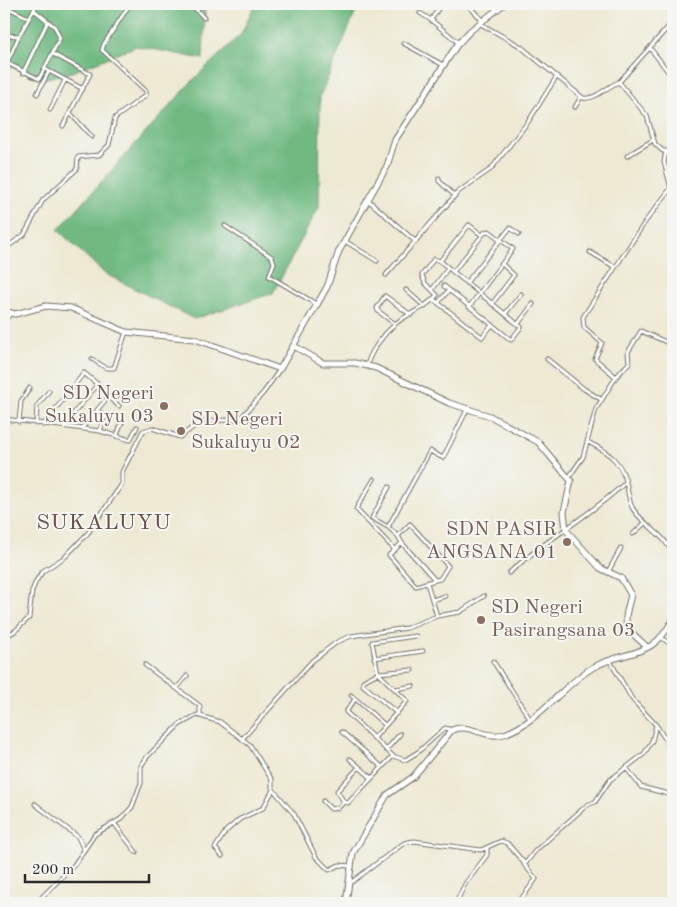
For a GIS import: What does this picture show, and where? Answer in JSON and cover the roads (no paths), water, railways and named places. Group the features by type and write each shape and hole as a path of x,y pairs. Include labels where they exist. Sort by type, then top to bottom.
{"street":[{"path":"37,4 19,36 7,63 23,73 40,79 47,70"},
{"path":"4,261 6,247 24,235 43,200 77,169 78,157 99,155 109,145 116,118 146,95 144,90 102,50 130,4"},
{"path":"191,4 204,18"},
{"path":"431,20 438,9 436,4"},
{"path":"467,4 481,22 520,46 581,96 590,99 606,87 619,82 671,24 670,4"},
{"path":"4,637 15,631 29,618 32,591 43,571 70,552 88,534 122,484 122,472 143,431 152,428 180,437 200,422 240,419 264,392 318,305 329,282 344,240 387,166 395,140 459,43 504,4"},
{"path":"4,6 29,18"},
{"path":"34,10 55,27 60,38 37,94"},
{"path":"420,13 459,43"},
{"path":"23,73 48,21"},
{"path":"4,35 19,36"},
{"path":"402,43 444,66"},
{"path":"650,48 673,78"},
{"path":"53,54 90,74 63,126"},
{"path":"47,70 83,89"},
{"path":"386,275 455,196 491,169 528,122 557,76"},
{"path":"50,110 65,80"},
{"path":"619,82 647,116 653,140 658,148 673,151"},
{"path":"574,107 581,96"},
{"path":"70,113 92,137"},
{"path":"627,156 653,140"},
{"path":"616,377 595,359 602,342 584,327 582,322 592,301 647,219 671,188 664,162 666,151"},
{"path":"439,178 439,181 455,196"},
{"path":"367,200 416,242"},
{"path":"440,261 469,225 482,235"},
{"path":"224,226 272,257 274,262 268,274 270,277 318,305"},
{"path":"466,283 510,228 519,234"},
{"path":"453,272 482,235 489,231 513,250 469,306"},
{"path":"344,240 377,261"},
{"path":"590,252 615,267"},
{"path":"367,366 369,355 395,324 426,307 437,295 424,283 422,275 434,259 440,261 521,327 511,340 444,286"},
{"path":"492,304 514,275 502,264"},
{"path":"432,290 448,268"},
{"path":"406,290 426,307"},
{"path":"438,302 449,290"},
{"path":"505,314 521,294"},
{"path":"395,324 378,311 377,308 386,296 411,315"},
{"path":"434,298 482,337 492,325"},
{"path":"518,324 533,304"},
{"path":"4,311 10,314 46,306 64,307 78,310 126,332 196,339 280,369"},
{"path":"4,322 10,314"},
{"path":"569,476 579,463 588,442 594,412 616,377 629,363 628,352 641,331 673,345"},
{"path":"92,359 106,368 114,368 126,332"},
{"path":"294,346 323,363 367,366 467,410 485,414 534,438 569,476 571,484 564,512 566,530 590,559 608,572 620,576 629,590 630,597 625,612 625,620 630,630 647,647"},
{"path":"547,360 584,389 602,400"},
{"path":"43,425 84,373 107,392 108,397 119,406"},
{"path":"63,426 98,384"},
{"path":"19,422 21,401 30,388"},
{"path":"36,424 37,406 49,391"},
{"path":"82,429 108,397"},
{"path":"97,410 104,416 100,431"},
{"path":"388,527 430,452 443,458 467,410"},
{"path":"4,419 100,431 132,439 138,427"},
{"path":"117,436 122,422"},
{"path":"588,442 613,456 620,465 631,506 645,523 667,541 673,555"},
{"path":"374,479 356,509 395,550"},
{"path":"509,573 543,543 566,530 626,482"},
{"path":"372,518 389,487"},
{"path":"364,517 372,518 388,527 398,536 435,580"},
{"path":"633,534 645,523"},
{"path":"398,536 408,524 412,524 448,566 440,579 416,586 389,555 402,543"},
{"path":"608,572 621,548"},
{"path":"426,583 436,616"},
{"path":"432,600 445,596"},
{"path":"243,738 312,661 337,642 351,636 407,628 436,616 464,611 484,596"},
{"path":"355,699 346,712 375,737 386,750 401,760 411,757 445,728 452,730 462,727 495,736 517,728 585,673 610,660 647,647 662,638 673,619"},
{"path":"375,737 407,701 378,673 374,658 374,641 416,636"},
{"path":"662,638 673,646"},
{"path":"374,658 423,651"},
{"path":"610,660 632,699 656,725 673,751"},
{"path":"493,661 530,719"},
{"path":"145,665 201,707 200,715"},
{"path":"397,713 362,684 378,673 412,670"},
{"path":"177,688 187,676"},
{"path":"395,689 414,686"},
{"path":"351,695 386,725"},
{"path":"36,903 74,865 95,834 114,823 133,805 141,784 141,766 147,757 178,725 200,715 220,722 243,738 253,749 272,780 274,790 294,814 316,856 325,868 329,870 339,865 350,866"},
{"path":"524,864 587,804 594,802 610,780 627,769 650,746 656,725"},
{"path":"346,903 350,866 355,848 387,796 413,777 452,730"},
{"path":"342,732 382,767"},
{"path":"386,750 400,734"},
{"path":"323,801 331,809 338,808 344,802 349,803 393,756"},
{"path":"350,759 372,778"},
{"path":"344,802 336,791 359,767"},
{"path":"627,769 641,787 673,795"},
{"path":"222,856 215,848 226,831 240,819 263,808 274,790"},
{"path":"35,804 78,838 84,850"},
{"path":"114,823 136,852"},
{"path":"347,886 404,843 414,842 481,850 497,841 504,841 536,880 518,903"},
{"path":"456,903 465,884 488,855 487,848"}],"place":[{"name":"SD Negeri Sukaluyu 03","path":"164,406"},
{"name":"SD Negeri Sukaluyu 02","path":"181,431"},
{"name":"SDN PASIR ANGSANA 01","path":"567,542"},
{"name":"SD Negeri Pasirangsana 03","path":"481,620"}],"district":[{"name":"SUKALUYU","path":"104,523"}]}
